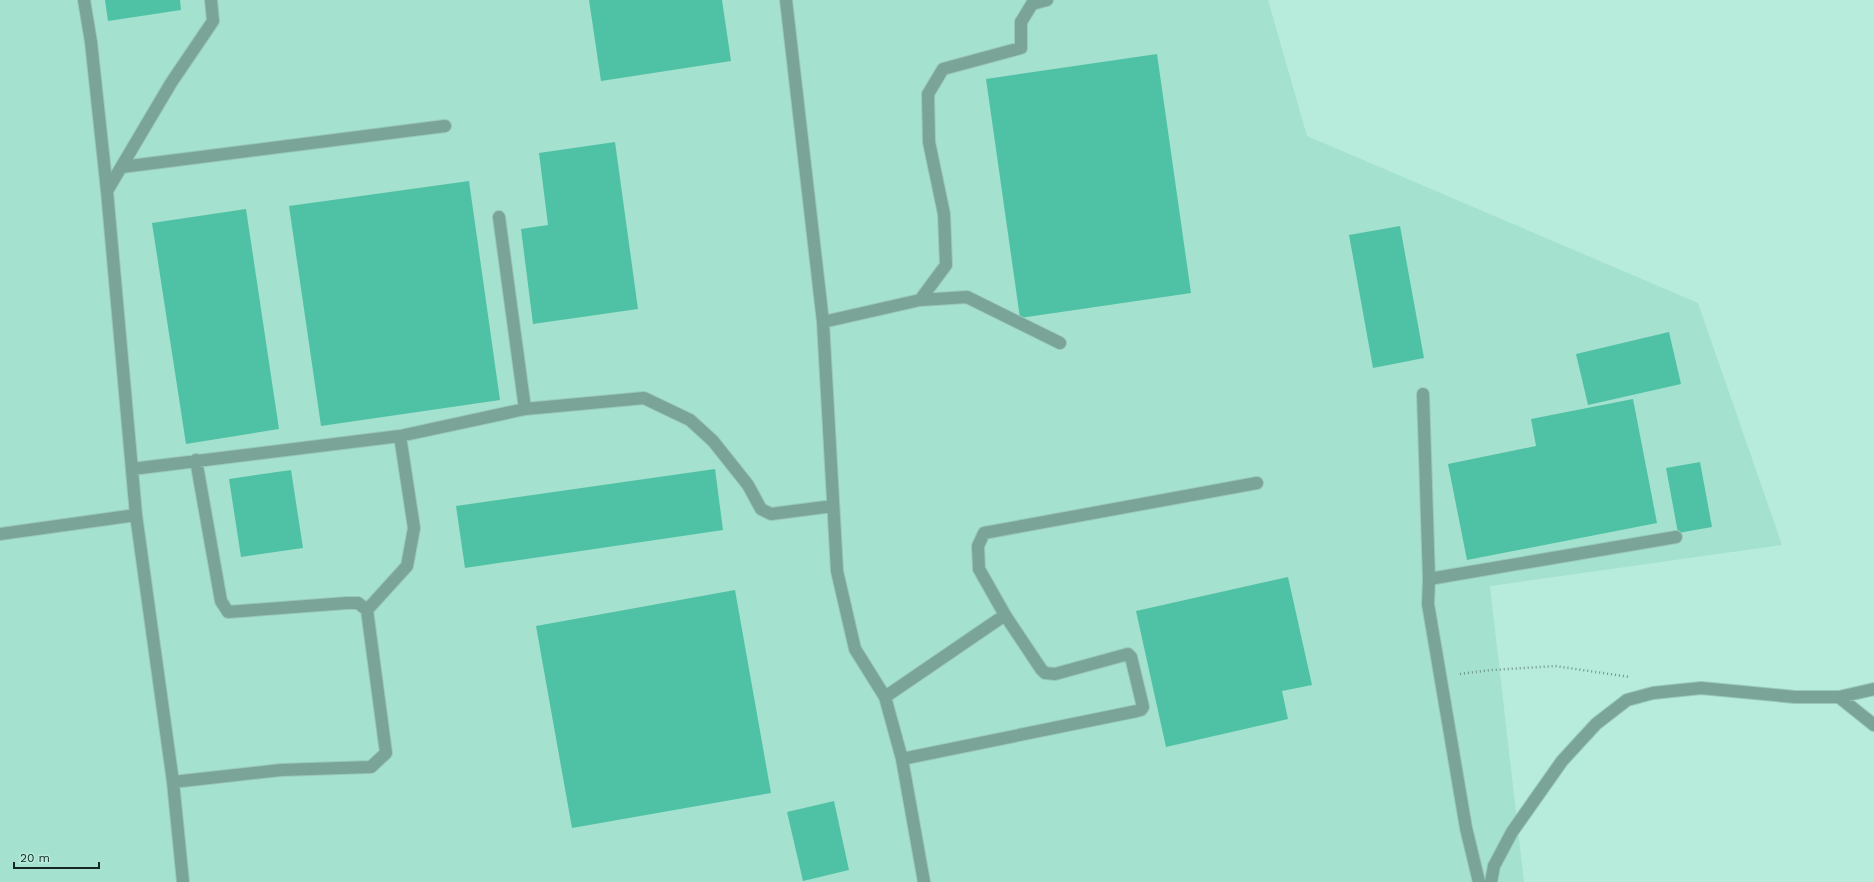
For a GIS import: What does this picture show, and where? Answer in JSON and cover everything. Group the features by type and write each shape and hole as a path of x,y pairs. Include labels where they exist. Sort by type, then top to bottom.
{"street":[{"path":"84,0 91,42 107,191 136,515 173,782 183,882"},
{"path":"107,191 171,83 213,21 211,0"},
{"path":"786,0 823,322 832,506 837,571 855,649 886,697 902,760 924,882"},
{"path":"920,300 946,265 944,214 929,142 928,94 943,69 1021,48 1021,22 1032,4 1047,0"},
{"path":"122,167 445,126"},
{"path":"499,217 525,409"},
{"path":"823,322 920,300 967,297 1060,343"},
{"path":"1423,394 1429,579 1428,604 1466,828 1479,882"},
{"path":"132,469 400,436 525,409 644,398 690,420 713,441 748,485 761,509 771,514 832,506"},
{"path":"367,610 407,566 414,528 400,436"},
{"path":"173,782 281,770 371,767 386,753 367,610 358,603 347,603 228,612 221,601 196,460"},
{"path":"902,760 1137,711 1144,707 1131,657 1128,654 1055,674 1045,673 1005,614 979,569 978,546 984,533 1257,483"},
{"path":"0,534 136,515"},
{"path":"1429,579 1676,537"},
{"path":"886,697 1005,614"},
{"path":"1491,882 1494,866 1512,832 1562,761 1596,724 1628,700 1653,693 1701,688 1796,697 1840,696 1874,689"},
{"path":"1840,696 1874,725"}],"path":[{"path":"1441,677 1491,670 1555,666 1632,677"}],"shaded area":[{"path":"0,0 1268,0 1307,136 1698,303 1782,545 1490,586 1524,882 0,882"}],"building":[{"path":"105,0 180,0 181,10 108,21"},
{"path":"589,0 722,0 731,61 601,81"},
{"path":"1157,54 1191,293 1020,318 986,79"},
{"path":"615,142 638,309 533,324 521,229 548,225 539,153"},
{"path":"469,181 500,400 321,426 289,206"},
{"path":"246,209 279,429 186,444 152,223"},
{"path":"1400,226 1424,358 1373,368 1349,235"},
{"path":"1669,332 1681,384 1588,405 1576,354"},
{"path":"1633,399 1657,523 1467,560 1448,464 1536,446 1531,419"},
{"path":"1700,462 1712,527 1678,533 1666,468"},
{"path":"715,469 723,530 465,568 456,506"},
{"path":"291,470 303,548 241,557 229,479"},
{"path":"1288,577 1312,685 1282,691 1288,719 1166,747 1136,611"},
{"path":"735,590 771,793 572,828 536,626"},
{"path":"834,801 849,870 803,881 787,812"}]}
